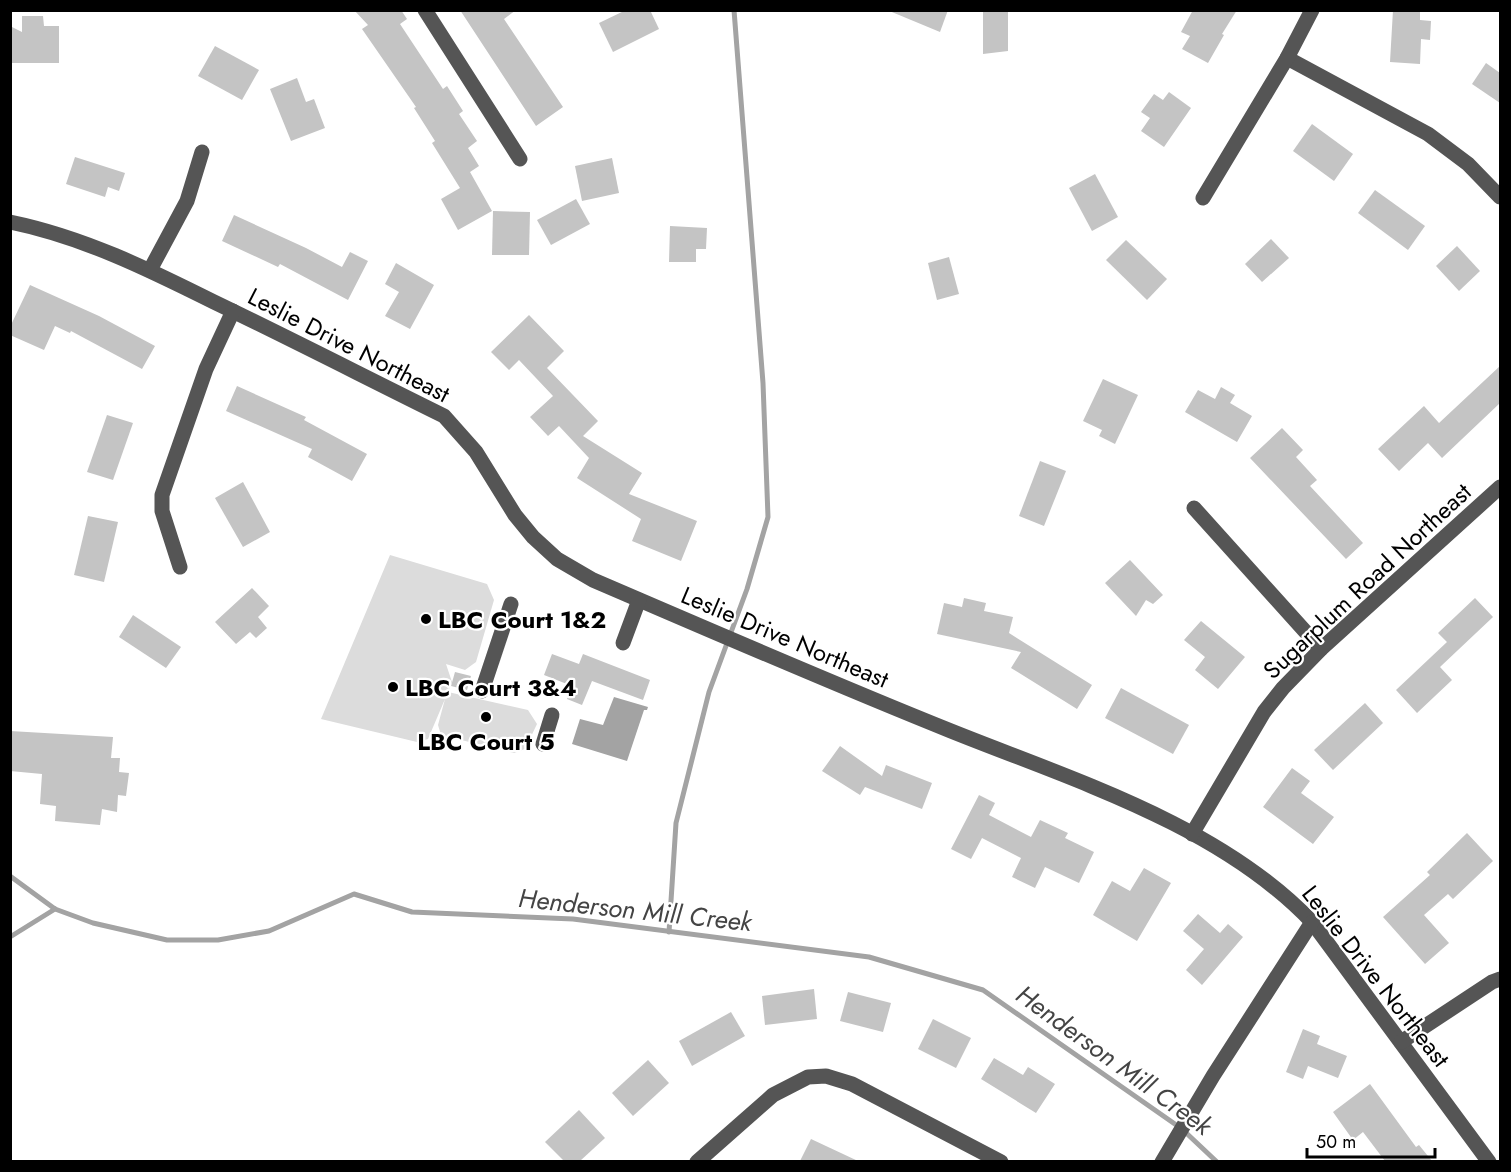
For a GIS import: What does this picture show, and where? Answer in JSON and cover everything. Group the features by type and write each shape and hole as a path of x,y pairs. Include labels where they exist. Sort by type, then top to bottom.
{"street":[{"path":"425,10 520,159"},
{"path":"1203,198 1287,58 1312,10"},
{"path":"1287,58 1428,134 1468,164 1500,197"},
{"path":"150,270 188,201 202,152"},
{"name":"Leslie Drive Northeast","path":"10,222 43,229 92,245 150,270 444,416 476,452 515,515 533,537 557,559 593,580 951,731 1095,787 1192,834 1257,873 1289,898 1312,922 1489,1161"},
{"path":"180,567 162,511 162,495 206,369 233,311"},
{"name":"Sugarplum Road Northeast","path":"1192,834 1264,712 1283,688 1321,649 1500,487"},
{"path":"1194,508 1321,649"},
{"path":"623,644 639,600"},
{"path":"482,691 511,604"},
{"path":"543,744 552,715"},
{"path":"1162,1161 1213,1076 1312,922"},
{"path":"1401,1042 1500,979"},
{"path":"697,1161 773,1095 808,1077 826,1076 852,1084 1001,1161"}],"shaded area":[{"path":"390,555 487,584 494,600 476,662 465,670 446,664 452,682 448,692 528,710 537,724 525,749 514,753 441,735 438,725 445,699 428,739 417,742 321,719"},
{"path":"614,697 648,707 644,710 627,761 572,744 580,719 603,725"}],"building":[{"path":"354,10 401,10 407,19 400,24 443,89 447,86 463,111 459,114 477,141 468,148 479,166 470,172 492,211 458,230 441,199 460,188 432,143 435,141 414,108 416,107 362,29 368,25"},
{"path":"460,10 516,10 504,19 563,107 536,126"},
{"path":"626,10 650,10 659,29 613,52 599,23"},
{"path":"887,10 948,10 940,32"},
{"path":"983,10 1008,10 1008,51 983,54"},
{"path":"1193,10 1237,10 1208,63 1182,49 1190,36 1181,32"},
{"path":"1393,10 1420,10 1420,20 1431,21 1430,40 1421,39 1420,64 1390,62"},
{"path":"22,16 43,16 44,26 59,26 59,63 10,63 10,26 22,32"},
{"path":"215,46 259,70 242,100 198,76"},
{"path":"1486,63 1500,73 1500,103 1472,84"},
{"path":"297,78 306,102 314,99 325,128 291,141 270,89"},
{"path":"1169,92 1191,108 1164,147 1141,131 1150,118 1141,112 1154,94 1163,100"},
{"path":"1312,124 1353,154 1334,181 1293,151"},
{"path":"75,157 125,173 119,191 108,187 105,197 66,184"},
{"path":"612,158 619,193 582,201 575,166"},
{"path":"1095,174 1118,217 1092,231 1069,188"},
{"path":"1375,190 1425,226 1408,250 1358,213"},
{"path":"576,199 590,224 551,245 537,220"},
{"path":"493,211 530,212 529,255 492,255"},
{"path":"234,215 342,267 350,252 368,261 348,300 280,264 278,267 222,241"},
{"path":"670,226 707,228 706,249 696,249 696,262 669,262"},
{"path":"1271,239 1289,258 1262,282 1245,264"},
{"path":"1126,240 1167,279 1147,300 1106,260"},
{"path":"1457,246 1480,271 1459,291 1436,266"},
{"path":"949,257 959,294 937,300 928,263"},
{"path":"396,263 434,285 410,329 385,316 399,292 385,284"},
{"path":"30,285 99,316 155,346 142,369 71,331 70,333 55,326 44,350 10,335 10,327"},
{"path":"529,315 564,351 547,368 598,421 583,436 642,473 629,494 697,521 681,561 632,541 641,519 577,478 589,458 559,426 548,436 530,417 553,396 519,360 509,370 491,352"},
{"path":"1500,366 1500,403 1442,458 1428,443 1399,471 1378,449 1424,406 1439,423"},
{"path":"1103,379 1138,395 1115,444 1099,436 1102,430 1083,421"},
{"path":"237,386 306,417 304,420 367,454 352,481 308,457 312,449 226,411"},
{"path":"1221,387 1235,395 1230,403 1252,416 1237,442 1185,412 1198,390 1215,399"},
{"path":"107,415 133,423 113,480 87,472"},
{"path":"1282,428 1303,450 1296,457 1317,480 1310,486 1363,543 1346,559 1250,458"},
{"path":"1040,461 1066,471 1044,526 1019,516"},
{"path":"243,482 270,532 243,547 215,498"},
{"path":"88,516 118,522 104,582 74,575"},
{"path":"1130,560 1163,595 1153,604 1146,600 1136,616 1105,583"},
{"path":"252,588 269,606 258,617 267,628 256,638 250,632 236,644 215,622"},
{"path":"964,598 986,603 984,611 1013,617 1009,633 1092,685 1077,709 1011,668 1021,652 937,634 944,603 962,607"},
{"path":"1475,598 1493,617 1440,667 1452,680 1417,713 1396,690 1447,642 1438,633"},
{"path":"133,615 181,647 166,668 119,637"},
{"path":"1201,621 1245,657 1218,689 1195,670 1205,657 1184,640"},
{"path":"552,654 579,664 583,654 650,680 643,700 592,681 582,705 567,699 572,686 544,675"},
{"path":"455,672 471,676 467,690 451,686"},
{"path":"1121,688 1189,725 1173,754 1105,718"},
{"path":"1365,703 1383,723 1333,770 1314,750"},
{"path":"10,731 113,737 111,758 120,758 119,772 129,773 126,796 118,795 117,812 102,809 100,825 55,821 56,806 40,804 42,774 10,771"},
{"path":"840,746 882,776 886,765 932,783 922,809 865,787 860,795 822,771"},
{"path":"1292,768 1310,781 1301,793 1334,817 1313,844 1263,807"},
{"path":"979,795 995,803 989,815 1031,837 1040,820 1068,833 1065,838 1094,852 1079,883 1045,867 1035,888 1012,877 1021,858 982,838 971,859 951,849"},
{"path":"1467,833 1493,861 1453,899 1448,894 1424,915 1449,943 1425,964 1383,917 1430,875 1427,872"},
{"path":"1144,868 1171,883 1137,941 1093,915 1112,881 1130,891"},
{"path":"1198,914 1220,933 1228,924 1243,937 1202,985 1186,970 1204,949 1183,931"},
{"path":"814,989 817,1019 765,1025 762,996"},
{"path":"848,992 891,1003 883,1032 840,1021"},
{"path":"731,1012 745,1036 692,1066 679,1041"},
{"path":"933,1019 971,1038 956,1068 918,1049"},
{"path":"1303,1029 1320,1036 1317,1044 1347,1056 1338,1078 1308,1066 1303,1079 1286,1072"},
{"path":"994,1058 1023,1075 1028,1067 1055,1084 1036,1113 981,1079"},
{"path":"648,1060 669,1083 633,1116 612,1093"},
{"path":"1370,1084 1416,1147 1419,1145 1432,1161 1385,1161 1363,1132 1353,1140 1333,1112"},
{"path":"579,1110 605,1138 580,1161 564,1161 545,1142"},
{"path":"811,1139 858,1161 800,1161"}],"waterway":[{"path":"669,932 676,823 709,692 747,589 768,517 763,383 734,10"},
{"name":"Henderson Mill Creek","path":"10,876 55,909 93,923 167,940 218,940 269,931 354,894 412,912 573,919 869,957 983,990 1182,1129 1217,1162"},
{"name":"Henderson Mill Creek","path":"10,937 55,909"}],"place":[{"name":"LBC Court 1&2","path":"426,619"},
{"name":"LBC Court 3&4","path":"393,687"},
{"name":"LBC Court 5","path":"486,717"}]}
